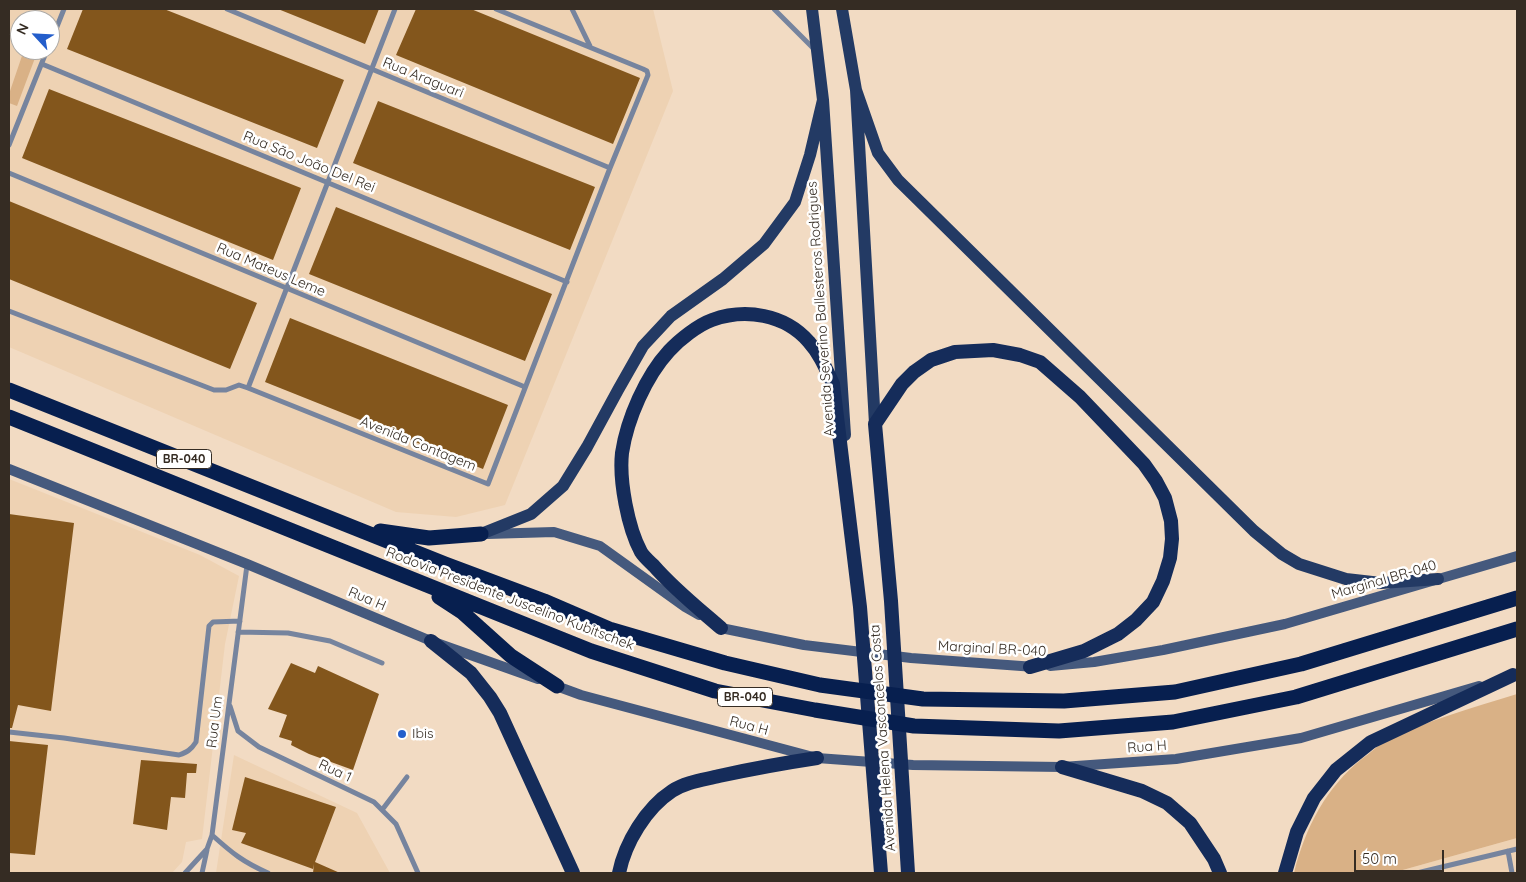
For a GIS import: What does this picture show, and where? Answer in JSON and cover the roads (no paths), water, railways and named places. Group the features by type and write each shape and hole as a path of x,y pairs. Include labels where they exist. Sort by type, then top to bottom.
{"highway":[{"path":"721,628 665,579 642,553 628,518 623,488 622,454 628,424 652,373 669,351 688,334 710,320 731,315 754,313 789,325 808,341 823,362 833,384 852,535"},
{"path":"875,424 902,384 914,372 931,360 954,352 964,351 993,350 1020,355 1040,362 1080,396 1144,464 1156,481 1165,498 1171,521 1172,539 1170,558 1163,581 1153,602 1136,620 1118,634 1084,651 1030,667"},
{"name":"Rodovia Presidente Juscelino Kubitschek","path":"9,390 609,629 725,663 820,685 923,699 1064,701 1175,692 1301,664 1517,598"},
{"name":"Rodovia Presidente Juscelino Kubitschek","path":"9,417 592,652 715,691 914,726 1060,731 1172,722 1296,697 1517,629"},
{"name":"Avenida Helena Vasconcelos Costa","path":"875,424 891,600 908,873"},
{"path":"358,528 429,538 481,534"},
{"name":"Avenida Severino Ballesteros Rodrigues","path":"852,535 860,608"},
{"path":"415,580 462,612 511,656 557,686"},
{"name":"Avenida Helena Vasconcelos Costa","path":"860,608 880,873"},
{"path":"431,641 471,673 500,713 573,873"},
{"path":"1285,873 1297,832 1314,798 1336,770 1371,742 1515,675"},
{"path":"619,873 621,863 641,824 657,803 672,791 689,783 735,772 817,758"},
{"path":"1062,767 1142,791 1167,803 1190,824 1214,858 1220,873"},
{"path":"876,873 879,858"}],"main road":[{"name":"Avenida Severino Ballesteros Rodrigues","path":"812,9 823,100 852,535"},
{"path":"842,9 856,90 875,424"},
{"path":"856,90 878,152 898,180 1254,531 1282,554 1299,564 1346,580 1381,583 1438,579"},
{"path":"481,534 531,514 563,486 643,346 671,316 723,279 764,244 795,202 810,156 823,100"},
{"name":"Rua H","path":"9,470 247,564 431,641 557,686 600,700 817,758 913,765 1062,767 1176,759 1301,738 1515,675"},
{"name":"Marginal BR-040","path":"481,534 554,532 600,546 686,607 721,628 804,645 911,658 1030,667 1094,662 1285,624 1517,556"}],"lane":[{"name":"Rua Araguari","path":"227,9 610,168"},
{"path":"248,388 395,9"},
{"name":"Avenida Contagem","path":"9,311 214,390 226,390 239,385 248,388 488,484 610,168 648,75 647,71 643,68 496,9"},
{"path":"572,9 590,46"},
{"path":"774,9 817,53"},
{"path":"9,145 44,60"},
{"name":"Rua São João Del Rei","path":"42,64 567,282"},
{"name":"Rua Mateus Leme","path":"9,173 525,387"},
{"name":"Rua Um","path":"185,873 208,849 212,835 247,564"},
{"path":"9,732 179,755 186,752 192,749 196,742 209,626 213,622 240,622"},
{"path":"238,632 288,633 330,641 382,663"},
{"name":"Rua 1","path":"229,703 238,730 259,747 374,802 396,824 418,873"},
{"path":"382,810 407,777"},
{"path":"212,835 248,864 268,873"},
{"path":"202,873 208,849"},
{"path":"1417,873 1517,849"},
{"path":"1508,851 1512,873"}],"place":[{"name":"Ibis","path":"402,734"}]}
